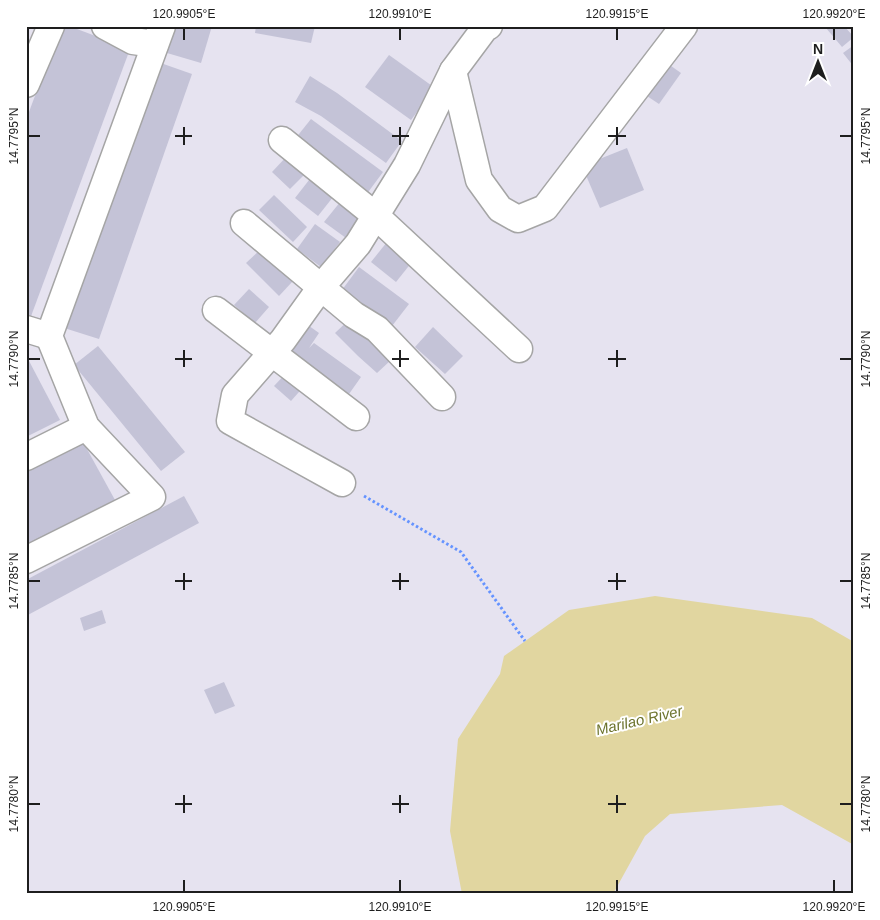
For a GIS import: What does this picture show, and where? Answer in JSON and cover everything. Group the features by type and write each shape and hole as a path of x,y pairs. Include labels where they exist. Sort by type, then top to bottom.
{"street":[{"path":"26,84 51,26"},
{"path":"105,26 133,41 158,35"},
{"path":"342,483 230,421 235,395 283,340 321,287 358,244 407,165 453,71 485,28 489,26"},
{"path":"453,71 479,180 500,209 518,219 545,208 684,26"},
{"path":"26,560 152,497 86,427 38,333 158,35"},
{"path":"282,140 376,216 519,349"},
{"path":"244,223 354,314 377,329 442,397"},
{"path":"216,310 356,417"},
{"path":"26,457 86,427"}],"path":[{"path":"342,483 461,552 525,641"}],"water":[{"name":"Marilao River","path":"655,596 812,618 854,642 854,845 782,805 670,814 645,836 613,894 462,894 450,831 458,739 500,674 504,656 569,610"}],"building":[{"path":"61,26 69,26 130,49 30,319 26,318 26,120"},
{"path":"175,26 212,26 201,63 167,53"},
{"path":"256,26 315,26 311,43 255,33"},
{"path":"827,26 844,26 854,37 842,47 826,28"},
{"path":"854,45 854,67 843,53"},
{"path":"389,55 435,88 411,120 365,87"},
{"path":"155,61 192,74 99,339 61,327"},
{"path":"664,61 681,73 659,104 641,92"},
{"path":"310,76 337,93 402,141 386,163 321,116 295,102"},
{"path":"311,119 383,172 366,195 295,139"},
{"path":"627,148 644,190 600,208 582,166"},
{"path":"288,155 307,172 290,189 272,172"},
{"path":"313,175 337,192 318,216 295,198"},
{"path":"274,195 307,227 293,242 259,210"},
{"path":"341,201 362,217 346,238 324,222"},
{"path":"315,224 340,242 321,267 297,249"},
{"path":"387,242 412,262 396,282 371,262"},
{"path":"261,249 293,281 279,296 246,263"},
{"path":"359,267 409,304 392,326 342,290"},
{"path":"249,289 269,307 255,323 234,305"},
{"path":"351,318 391,360 377,373 335,333"},
{"path":"305,323 319,333 309,348 314,343 361,377 349,394 287,350"},
{"path":"433,327 463,356 445,374 415,347"},
{"path":"98,346 185,452 161,471 74,365"},
{"path":"26,359 28,359 60,420 26,437"},
{"path":"290,369 306,384 291,401 274,386"},
{"path":"82,440 115,500 26,548 26,470"},
{"path":"184,496 199,523 26,616 26,580"},
{"path":"102,610 106,623 84,631 80,618"},
{"path":"224,682 235,706 215,714 204,690"}]}
